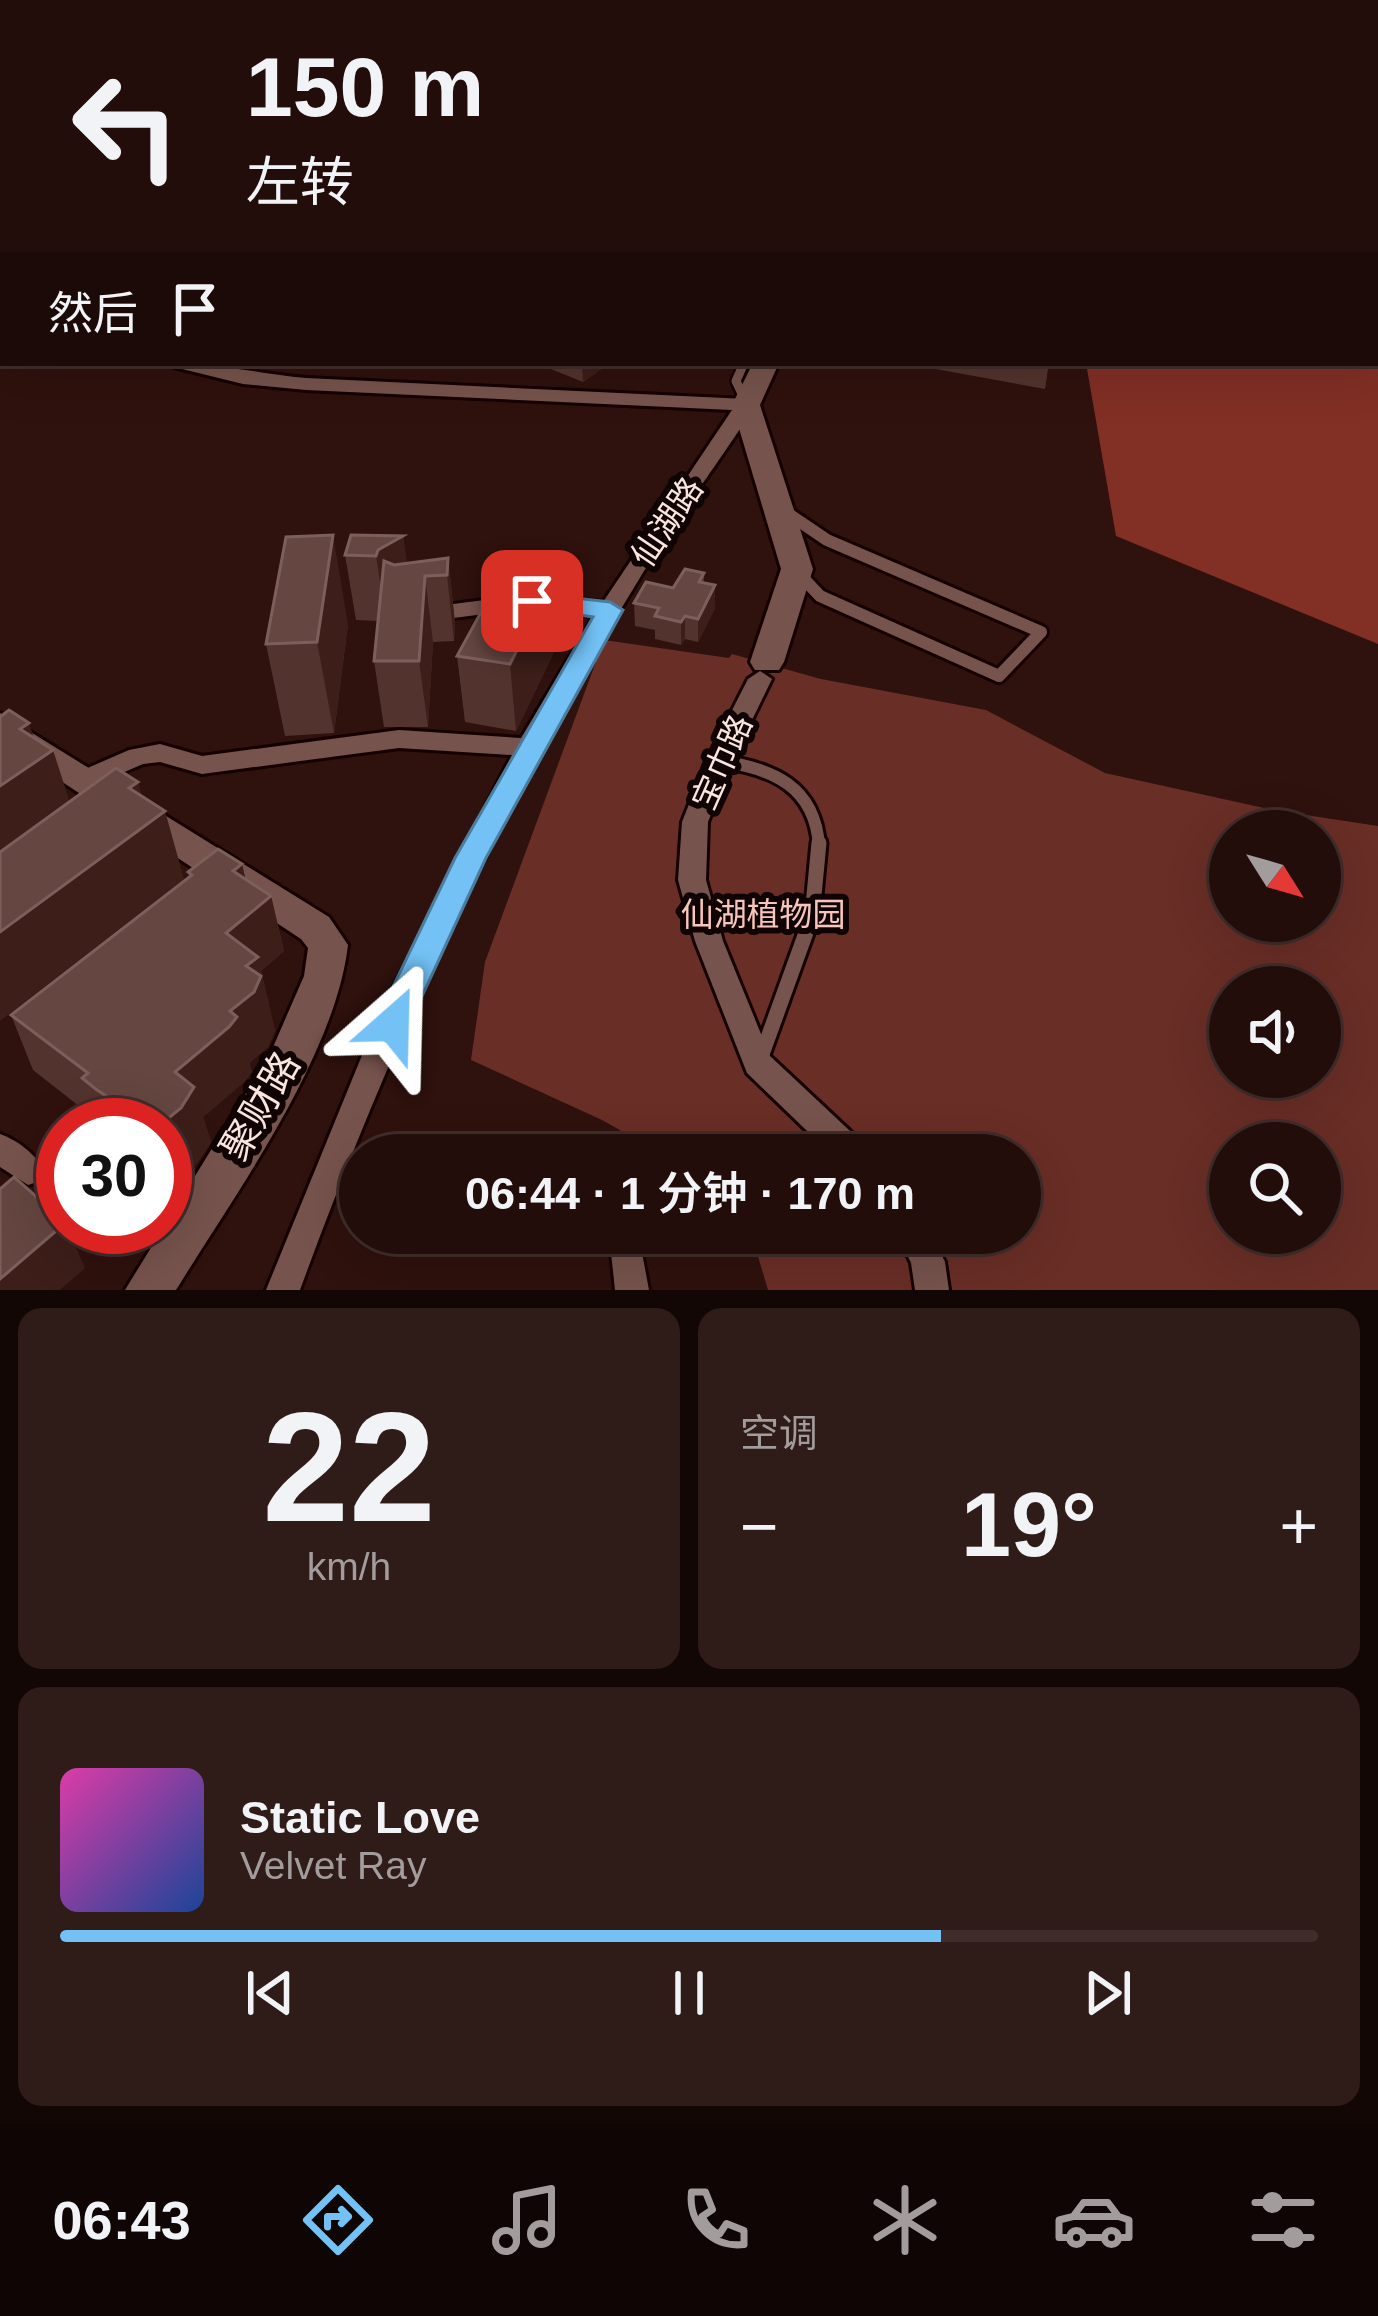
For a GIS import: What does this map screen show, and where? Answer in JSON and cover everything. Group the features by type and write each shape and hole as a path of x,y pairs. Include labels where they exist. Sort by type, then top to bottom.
{"street":[{"path":"194,366 243,378 306,384 746,405 797,569 764,670"},
{"name":"仙湖路","path":"284,1290 334,1148 471,858 610,610 746,405 765,366"},
{"path":"402,619 475,605 532,601 610,610"},
{"name":"宝巾路","path":"764,670 718,760 695,822 692,880 709,941 758,1064 832,1134"},
{"name":"聚财路","path":"0,725 315,928 328,945 323,980 302,1033 149,1290"},
{"path":"86,780 138,756 160,753 202,765 399,739 532,748"},
{"path":"0,1148 28,1171"},
{"path":"628,1254 632,1290"},
{"path":"924,1254 932,1290"}],"lane":[{"path":"743,366 736,381 746,405"},
{"path":"776,503 827,540 1041,632 999,676 820,596 804,583 797,569"},
{"path":"718,760 754,766 792,783 812,814 818,837 813,916 758,1064"}],"green space":[{"name":"仙湖植物园","path":"604,640 729,658 732,654 821,679 986,710 1105,773 1273,810 1209,810 1209,942 1341,942 1341,820 1378,826 1378,1290 768,1290 757,1254 1041,1254 1041,1134 627,1134 471,1060 485,962"}],"shaded area":[{"path":"1087,366 1378,366 1378,644 1116,536"}],"building":[{"path":"333,535 317,642 266,644 286,537"},
{"path":"351,535 403,536 378,550 376,556 345,555"},
{"path":"514,552 564,558 510,664 457,656"},
{"path":"448,558 447,575 425,576 419,661 374,661 384,561 394,565"},
{"path":"685,569 704,573 699,582 715,585 698,619 685,616 681,622 655,616 659,608 634,603 646,582 673,588"},
{"path":"9,710 29,723 20,729 53,750 0,786 0,717"},
{"path":"116,768 138,782 129,788 165,811 0,932 0,852"},
{"path":"218,849 242,864 233,871 271,896 226,933 258,957 246,966 261,976 254,992 230,1011 237,1017 229,1027 175,1072 194,1087 187,1098 109,1098 82,1078 88,1073 11,1015 192,875 188,872"},
{"path":"14,1177 36,1196 36,1248 0,1279 0,1189"}],"route":[{"path":"393,1024 471,858 610,610 532,601"}]}
